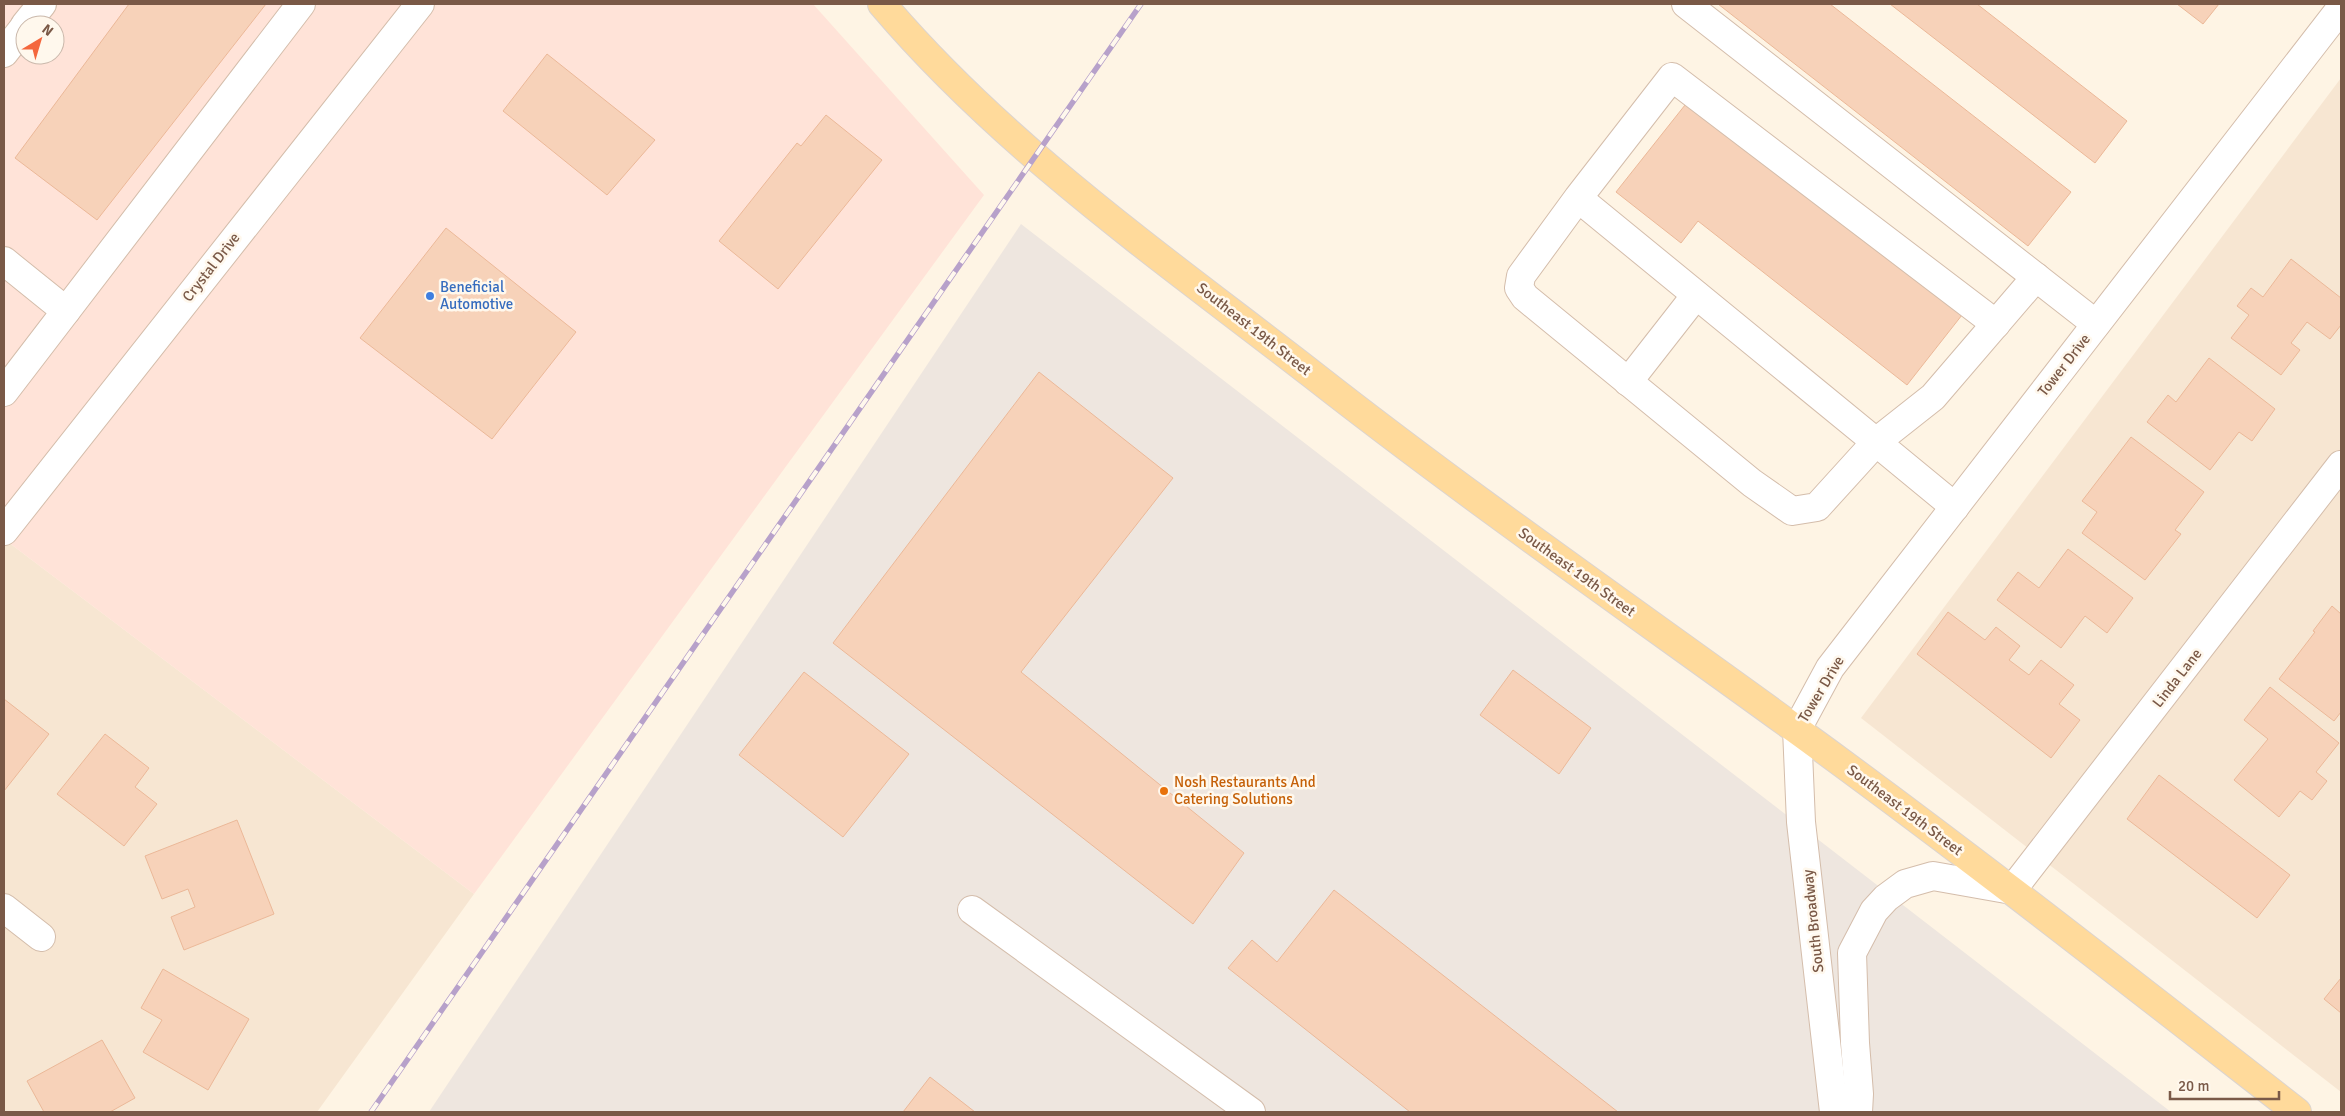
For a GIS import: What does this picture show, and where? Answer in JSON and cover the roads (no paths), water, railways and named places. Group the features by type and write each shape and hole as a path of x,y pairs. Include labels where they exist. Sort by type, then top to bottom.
{"main road":[{"name":"Southeast 19th Street","path":"882,4 944,71 1066,182 1386,432 1796,729 2012,890 2297,1112"}],"street":[{"path":"33,15 42,4"},
{"path":"4,392 301,4"},
{"name":"Crystal Drive","path":"5,527 420,4"},
{"path":"1686,4 2096,324"},
{"name":"Tower Drive","path":"1796,729 1830,668 2096,324 2333,9"},
{"path":"4,53 15,38"},
{"path":"1996,324 1672,76 1520,276 1519,288 1525,297 1752,483 1792,511 1817,507 1876,442 1933,397 1996,324 2036,277"},
{"path":"1578,198 1955,507"},
{"path":"4,261 66,311"},
{"path":"1628,382 1696,295"},
{"name":"Linda Lane","path":"2012,890 2341,465"},
{"name":"South Broadway","path":"1796,729 1801,822 1834,1112"},
{"path":"1858,1112 1859,1094 1854,1025 1852,953 1874,911 1886,898 1905,884 1933,876 2012,890"},
{"path":"4,908 41,937"},
{"path":"972,910 1251,1112"}],"railway":[{"path":"371,1112 1141,4"}],"place":[{"name":"Beneficial Automotive","path":"430,296"},
{"name":"Nosh Restaurants And Catering Solutions","path":"1164,791"}]}
